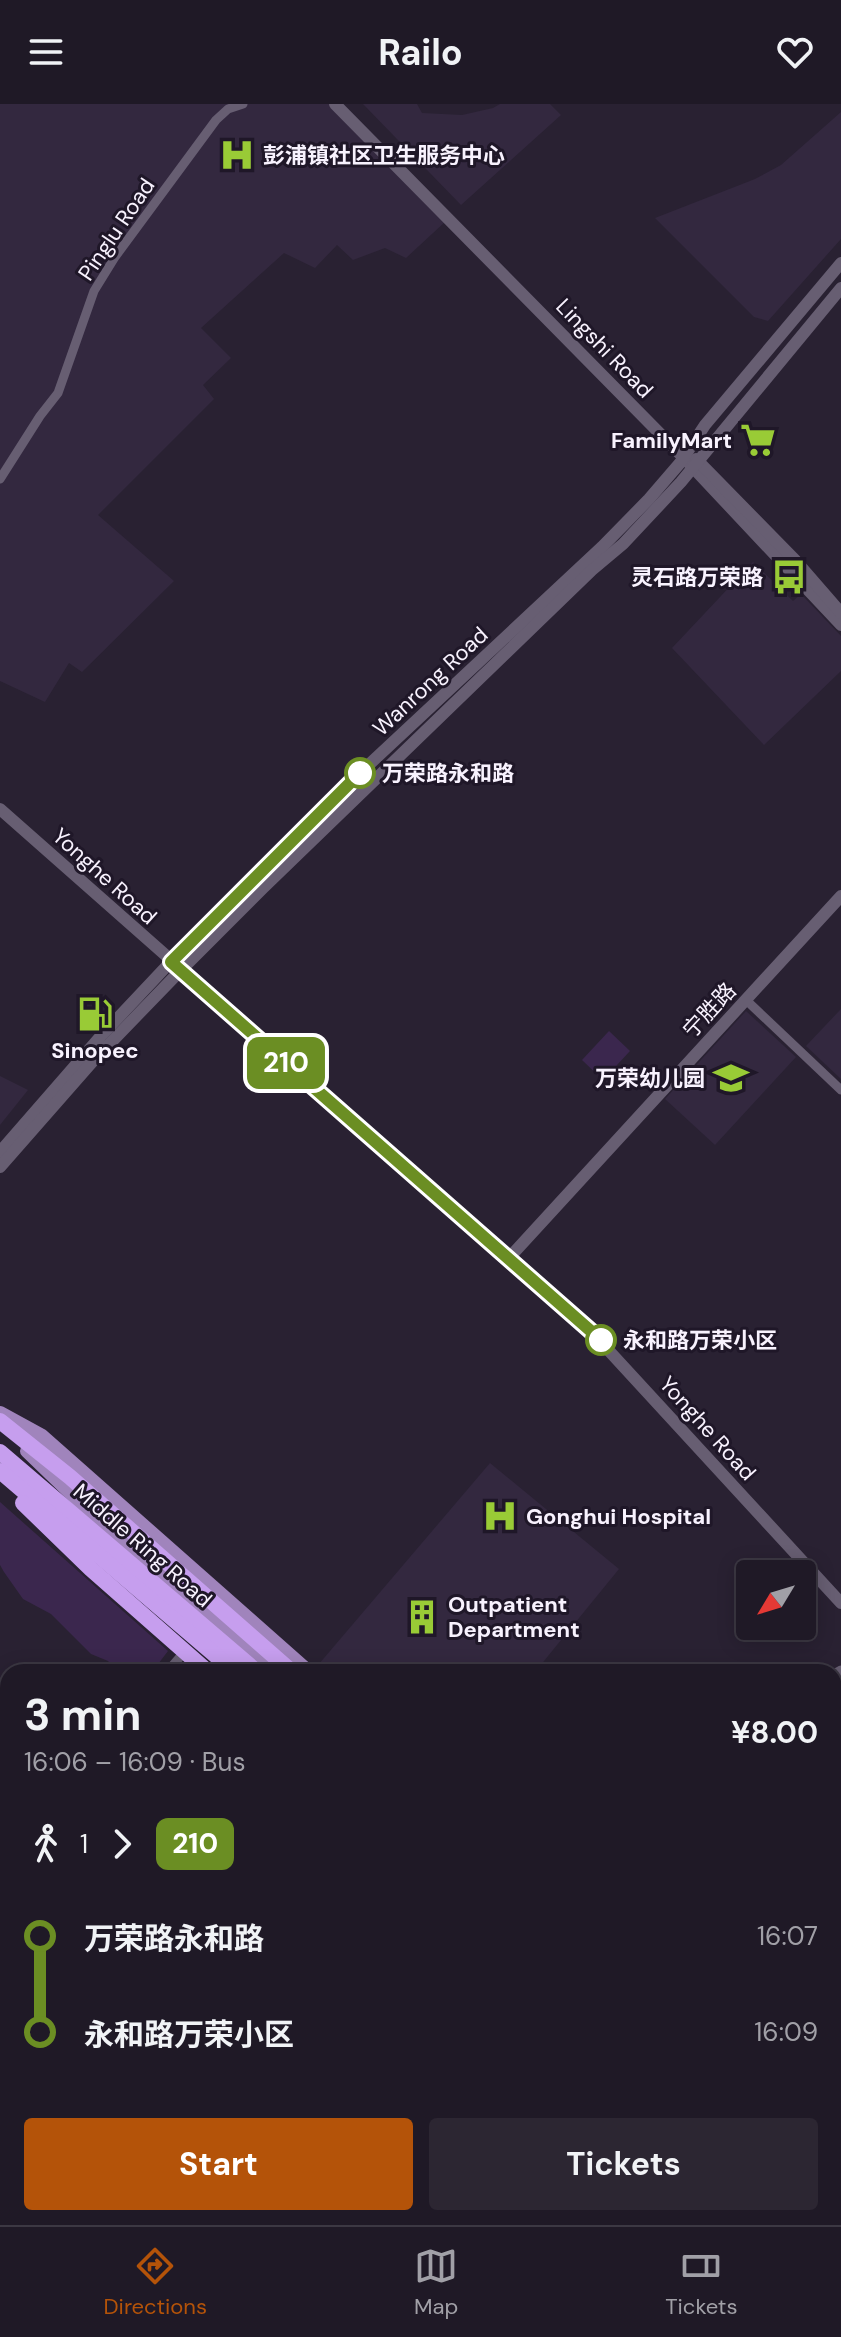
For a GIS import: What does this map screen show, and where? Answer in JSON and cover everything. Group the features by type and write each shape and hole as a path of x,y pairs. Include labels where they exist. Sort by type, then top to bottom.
{"highway":[{"path":"0,1423 70,1477 283,1664"},
{"name":"Middle Ring Road","path":"0,1452 245,1664"},
{"path":"0,1475 91,1569 199,1664"},
{"name":"Middle Ring Road","path":"0,1475 225,1664"}],"main road":[{"name":"Lingshi Road","path":"335,104 795,560 841,613"},
{"name":"Lingshi Road","path":"345,104 685,454"},
{"name":"Wanrong Road","path":"0,1167 176,966 361,772 649,499 705,425 841,263"},
{"name":"Wanrong Road","path":"0,1152 94,1045 263,888 592,570 623,544 696,464 841,288"},
{"name":"Lingshi Road","path":"696,464 841,625"},
{"name":"Yonghe Road","path":"0,809 602,1341 841,1603"},
{"name":"宁胜路","path":"509,1258 841,896"},
{"path":"0,1413 42,1436 300,1664"},
{"path":"0,1423 114,1532 265,1664"},
{"path":"0,1445 245,1664"},
{"path":"0,1465 233,1664"},
{"path":"0,1475 209,1664"},
{"path":"107,1494 114,1532"},
{"path":"176,1636 180,1657 188,1664"}],"street":[{"name":"Pinglu Road","path":"0,479 58,393 94,291 115,257 216,120 228,109 243,104"},
{"path":"746,1000 841,1090"},
{"path":"174,1664 180,1657"}],"shaded area":[{"path":"0,104 331,104 446,221 406,258 385,248 353,260 337,245 315,268 284,253 201,328 231,358 203,385 214,399 98,515 174,581 82,672 69,663 45,702 0,681"},
{"path":"363,104 417,104 422,113 462,115 500,104 550,104 561,115 461,205"},
{"path":"841,112 841,239 768,321 754,317 655,218 755,179 781,165"},
{"path":"753,562 793,601 801,594 841,636 841,671 764,745 672,648"},
{"path":"841,1009 841,1079 806,1046"},
{"name":"万荣幼儿园","path":"746,1011 796,1057 715,1145 665,1099"},
{"path":"609,1031 630,1051 603,1080 582,1060"},
{"path":"0,1076 28,1090 0,1125"},
{"name":"Gonghui Hospital","path":"490,1463 619,1569 542,1664 319,1664"},
{"path":"0,1502 168,1651 158,1664 111,1664 91,1654 51,1614 23,1599 0,1565"}],"bus line":[{"name":"210","path":"360,773 171,962 601,1340"}],"place":[{"name":"彭浦镇社区卫生服务中心","path":"237,155"},
{"name":"FamilyMart","path":"758,440"},
{"name":"灵石路万荣路","path":"789,577"},
{"name":"万荣路永和路","path":"360,773"},
{"name":"Sinopec","path":"95,1014"},
{"name":"万荣幼儿园","path":"731,1078"},
{"name":"永和路万荣小区","path":"601,1340"},
{"name":"Gonghui Hospital","path":"500,1516"},
{"name":"Outpatient Department","path":"422,1617"}]}
